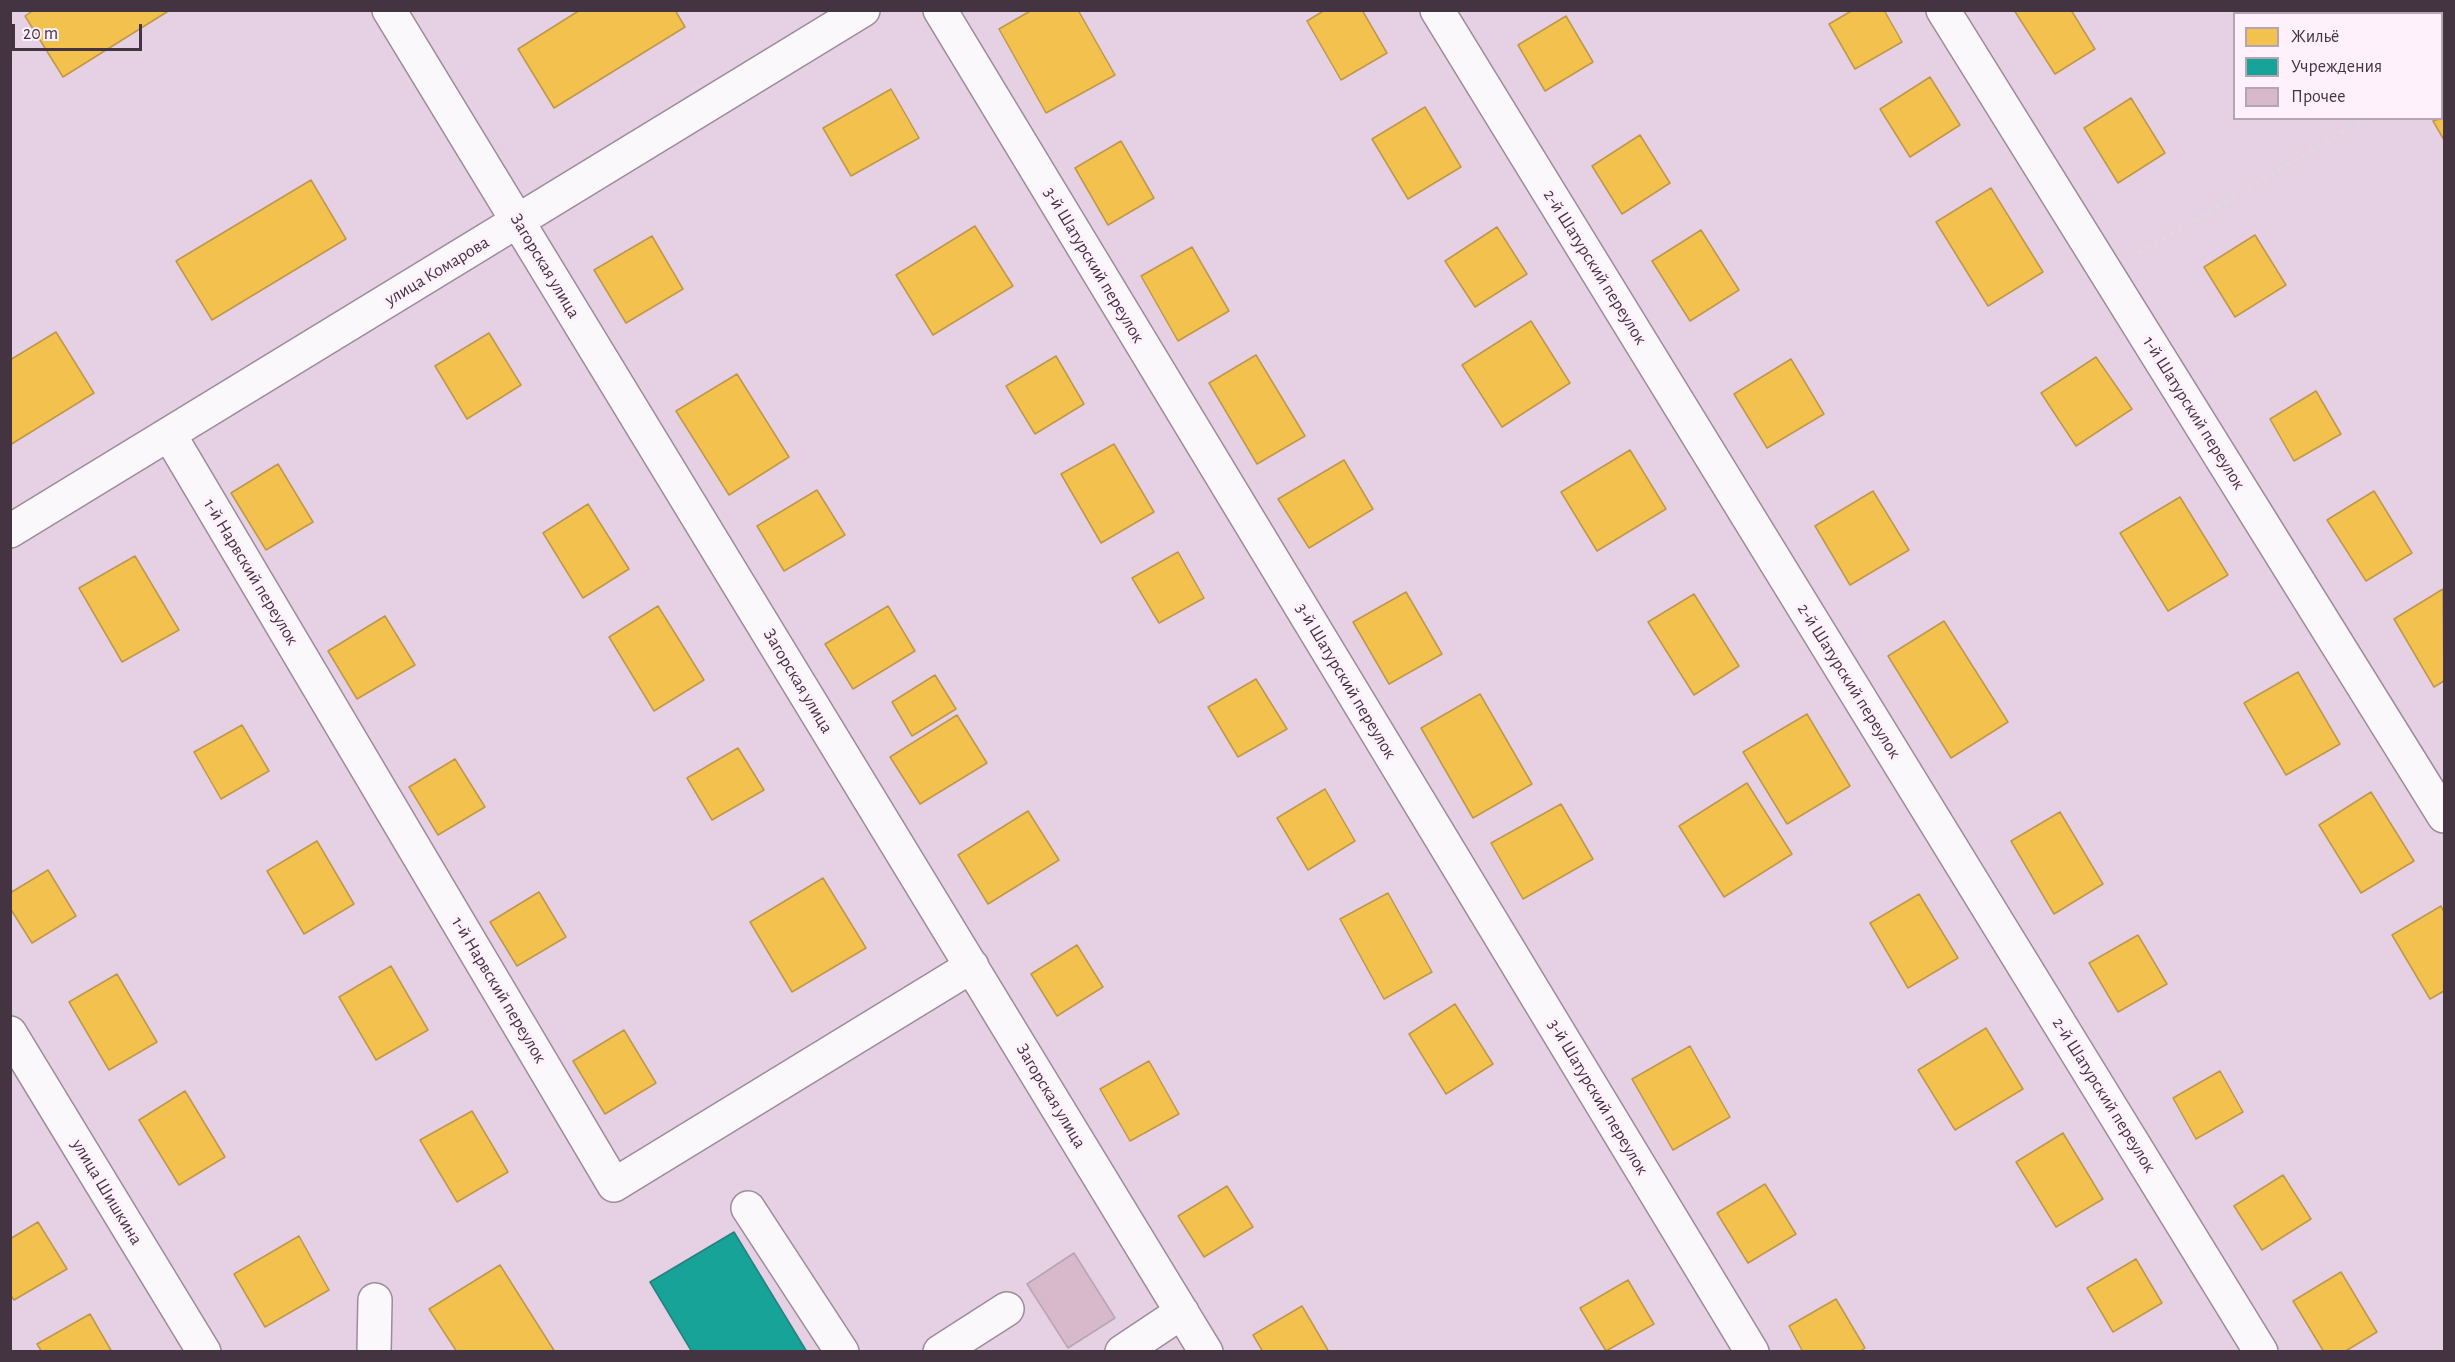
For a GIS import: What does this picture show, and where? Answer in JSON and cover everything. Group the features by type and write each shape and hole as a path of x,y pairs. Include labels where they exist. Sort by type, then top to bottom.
{"street":[{"name":"Загорская улица","path":"389,10 1206,1352"},
{"name":"улица Комарова","path":"10,531 863,10"},
{"name":"3-й Шатурский переулок","path":"940,10 1752,1352"},
{"name":"2-й Шатурский переулок","path":"1437,10 2261,1352"},
{"name":"1-й Шатурский переулок","path":"1943,10 2445,816"},
{"name":"1-й Нарвский переулок","path":"169,434 614,1185 972,966"},
{"name":"улица Шишкина","path":"10,1033 204,1352"},
{"path":"748,1208 842,1352"},
{"path":"374,1352 375,1300"},
{"path":"940,1352 1007,1309"},
{"path":"1122,1352 1182,1312"}],"path":[{"path":"2107,272 2363,120"}],"building: Жильё":[{"path":"34,10 170,10 63,77 25,16"},
{"path":"580,10 675,10 685,27 554,108 518,49"},
{"path":"1032,10 1078,10 1115,75 1046,113 999,29"},
{"path":"1325,10 1362,10 1387,53 1341,80 1307,21"},
{"path":"1853,10 1884,10 1902,42 1855,69 1829,24"},
{"path":"2014,10 2071,10 2095,49 2055,74"},
{"path":"2351,10 2426,10 2427,12 2352,12"},
{"path":"1566,16 1593,62 1545,91 1518,45"},
{"path":"1930,77 1960,125 1910,157 1880,109"},
{"path":"891,89 919,138 851,176 823,128"},
{"path":"2131,98 2165,153 2118,183 2084,128"},
{"path":"1425,107 1461,167 1408,199 1372,139"},
{"path":"2444,115 2444,140 2433,121 2443,120"},
{"path":"1640,135 1670,183 1622,214 1592,166"},
{"path":"1121,141 1154,198 1108,225 1075,168"},
{"path":"311,180 346,239 212,320 176,261"},
{"path":"1991,188 2043,272 1988,306 1936,222"},
{"path":"975,226 1013,286 933,335 896,275"},
{"path":"1497,227 1527,274 1475,307 1445,261"},
{"path":"1701,230 1739,290 1690,321 1652,261"},
{"path":"2255,235 2286,285 2235,317 2204,267"},
{"path":"652,236 683,289 626,323 594,270"},
{"path":"1192,247 1229,311 1178,341 1141,276"},
{"path":"1531,321 1570,383 1502,427 1462,365"},
{"path":"56,332 94,393 10,445 10,360"},
{"path":"489,333 521,385 467,419 435,366"},
{"path":"1256,355 1305,436 1257,464 1209,383"},
{"path":"1056,356 1084,404 1035,434 1006,386"},
{"path":"2096,357 2132,409 2076,446 2041,393"},
{"path":"1791,359 1824,414 1767,448 1734,394"},
{"path":"737,374 789,457 729,495 676,411"},
{"path":"2316,391 2341,434 2294,461 2270,419"},
{"path":"1114,444 1154,512 1101,543 1061,474"},
{"path":"1630,450 1666,509 1597,551 1561,492"},
{"path":"1344,460 1373,509 1309,548 1278,499"},
{"path":"278,464 313,522 266,550 231,493"},
{"path":"817,490 845,535 784,571 757,526"},
{"path":"1873,491 1909,550 1850,585 1815,526"},
{"path":"2374,491 2412,553 2366,581 2327,520"},
{"path":"2180,497 2228,575 2168,611 2120,533"},
{"path":"588,504 629,569 583,598 543,533"},
{"path":"1178,552 1204,598 1159,623 1132,578"},
{"path":"135,556 179,630 122,662 79,588"},
{"path":"2443,589 2444,681 2434,687 2394,619"},
{"path":"1406,592 1442,654 1389,684 1353,622"},
{"path":"1694,594 1739,666 1694,695 1648,622"},
{"path":"658,606 704,680 654,711 609,637"},
{"path":"888,606 915,651 853,689 825,644"},
{"path":"385,616 415,665 357,699 328,651"},
{"path":"1944,621 2008,722 1951,758 1888,656"},
{"path":"2298,672 2340,744 2286,775 2244,703"},
{"path":"935,675 956,709 912,736 892,702"},
{"path":"1256,679 1287,729 1238,757 1208,707"},
{"path":"1480,694 1532,784 1473,818 1421,728"},
{"path":"1807,714 1850,786 1787,824 1743,752"},
{"path":"957,715 987,763 920,804 890,757"},
{"path":"242,725 269,771 221,799 194,752"},
{"path":"738,748 764,790 712,820 687,778"},
{"path":"455,759 485,807 438,835 409,787"},
{"path":"1747,783 1792,854 1724,897 1679,826"},
{"path":"1325,789 1355,841 1308,870 1277,818"},
{"path":"2371,792 2414,861 2361,893 2319,825"},
{"path":"1561,804 1593,859 1523,899 1491,843"},
{"path":"1028,811 1059,860 988,904 958,855"},
{"path":"2060,812 2103,884 2054,914 2011,841"},
{"path":"317,841 354,904 304,934 267,871"},
{"path":"48,870 76,916 32,943 10,908 10,893"},
{"path":"823,878 866,948 792,992 750,922"},
{"path":"539,892 566,937 517,966 490,922"},
{"path":"1388,893 1432,972 1384,999 1340,919"},
{"path":"1919,894 1958,958 1908,988 1870,923"},
{"path":"2441,906 2444,912 2444,991 2430,999 2392,935"},
{"path":"2138,935 2167,984 2118,1012 2089,963"},
{"path":"1077,945 1103,987 1057,1016 1031,974"},
{"path":"391,966 428,1030 376,1060 339,997"},
{"path":"117,974 157,1042 109,1070 69,1002"},
{"path":"1455,1004 1493,1064 1446,1094 1409,1034"},
{"path":"1986,1028 2023,1089 1955,1130 1918,1070"},
{"path":"624,1030 656,1083 605,1114 573,1061"},
{"path":"1690,1046 1730,1117 1673,1150 1632,1079"},
{"path":"1149,1061 1179,1114 1130,1141 1100,1089"},
{"path":"2220,1071 2243,1112 2196,1139 2173,1098"},
{"path":"185,1091 225,1157 179,1185 139,1120"},
{"path":"472,1111 508,1172 457,1202 420,1140"},
{"path":"2063,1133 2103,1199 2056,1227 2016,1162"},
{"path":"2283,1175 2311,1219 2262,1250 2234,1206"},
{"path":"1765,1184 1796,1234 1748,1263 1717,1213"},
{"path":"1227,1186 1253,1227 1204,1257 1178,1216"},
{"path":"38,1222 67,1269 14,1300 10,1294 10,1239"},
{"path":"299,1236 329,1290 265,1327 234,1274"},
{"path":"2136,1259 2162,1303 2113,1332 2087,1288"},
{"path":"500,1265 555,1352 457,1352 429,1309"},
{"path":"2341,1272 2377,1332 2344,1352 2324,1352 2293,1301"},
{"path":"1628,1280 1654,1324 1606,1351 1580,1308"},
{"path":"1836,1299 1865,1348 1859,1352 1803,1352 1789,1326"},
{"path":"1302,1306 1329,1352 1263,1352 1253,1335"},
{"path":"90,1314 112,1352 42,1352 37,1344"}],"building: Учреждения":[{"path":"734,1232 807,1352 692,1352 650,1282"}],"building: Прочее":[{"path":"1074,1253 1115,1318 1068,1348 1027,1284"}]}
